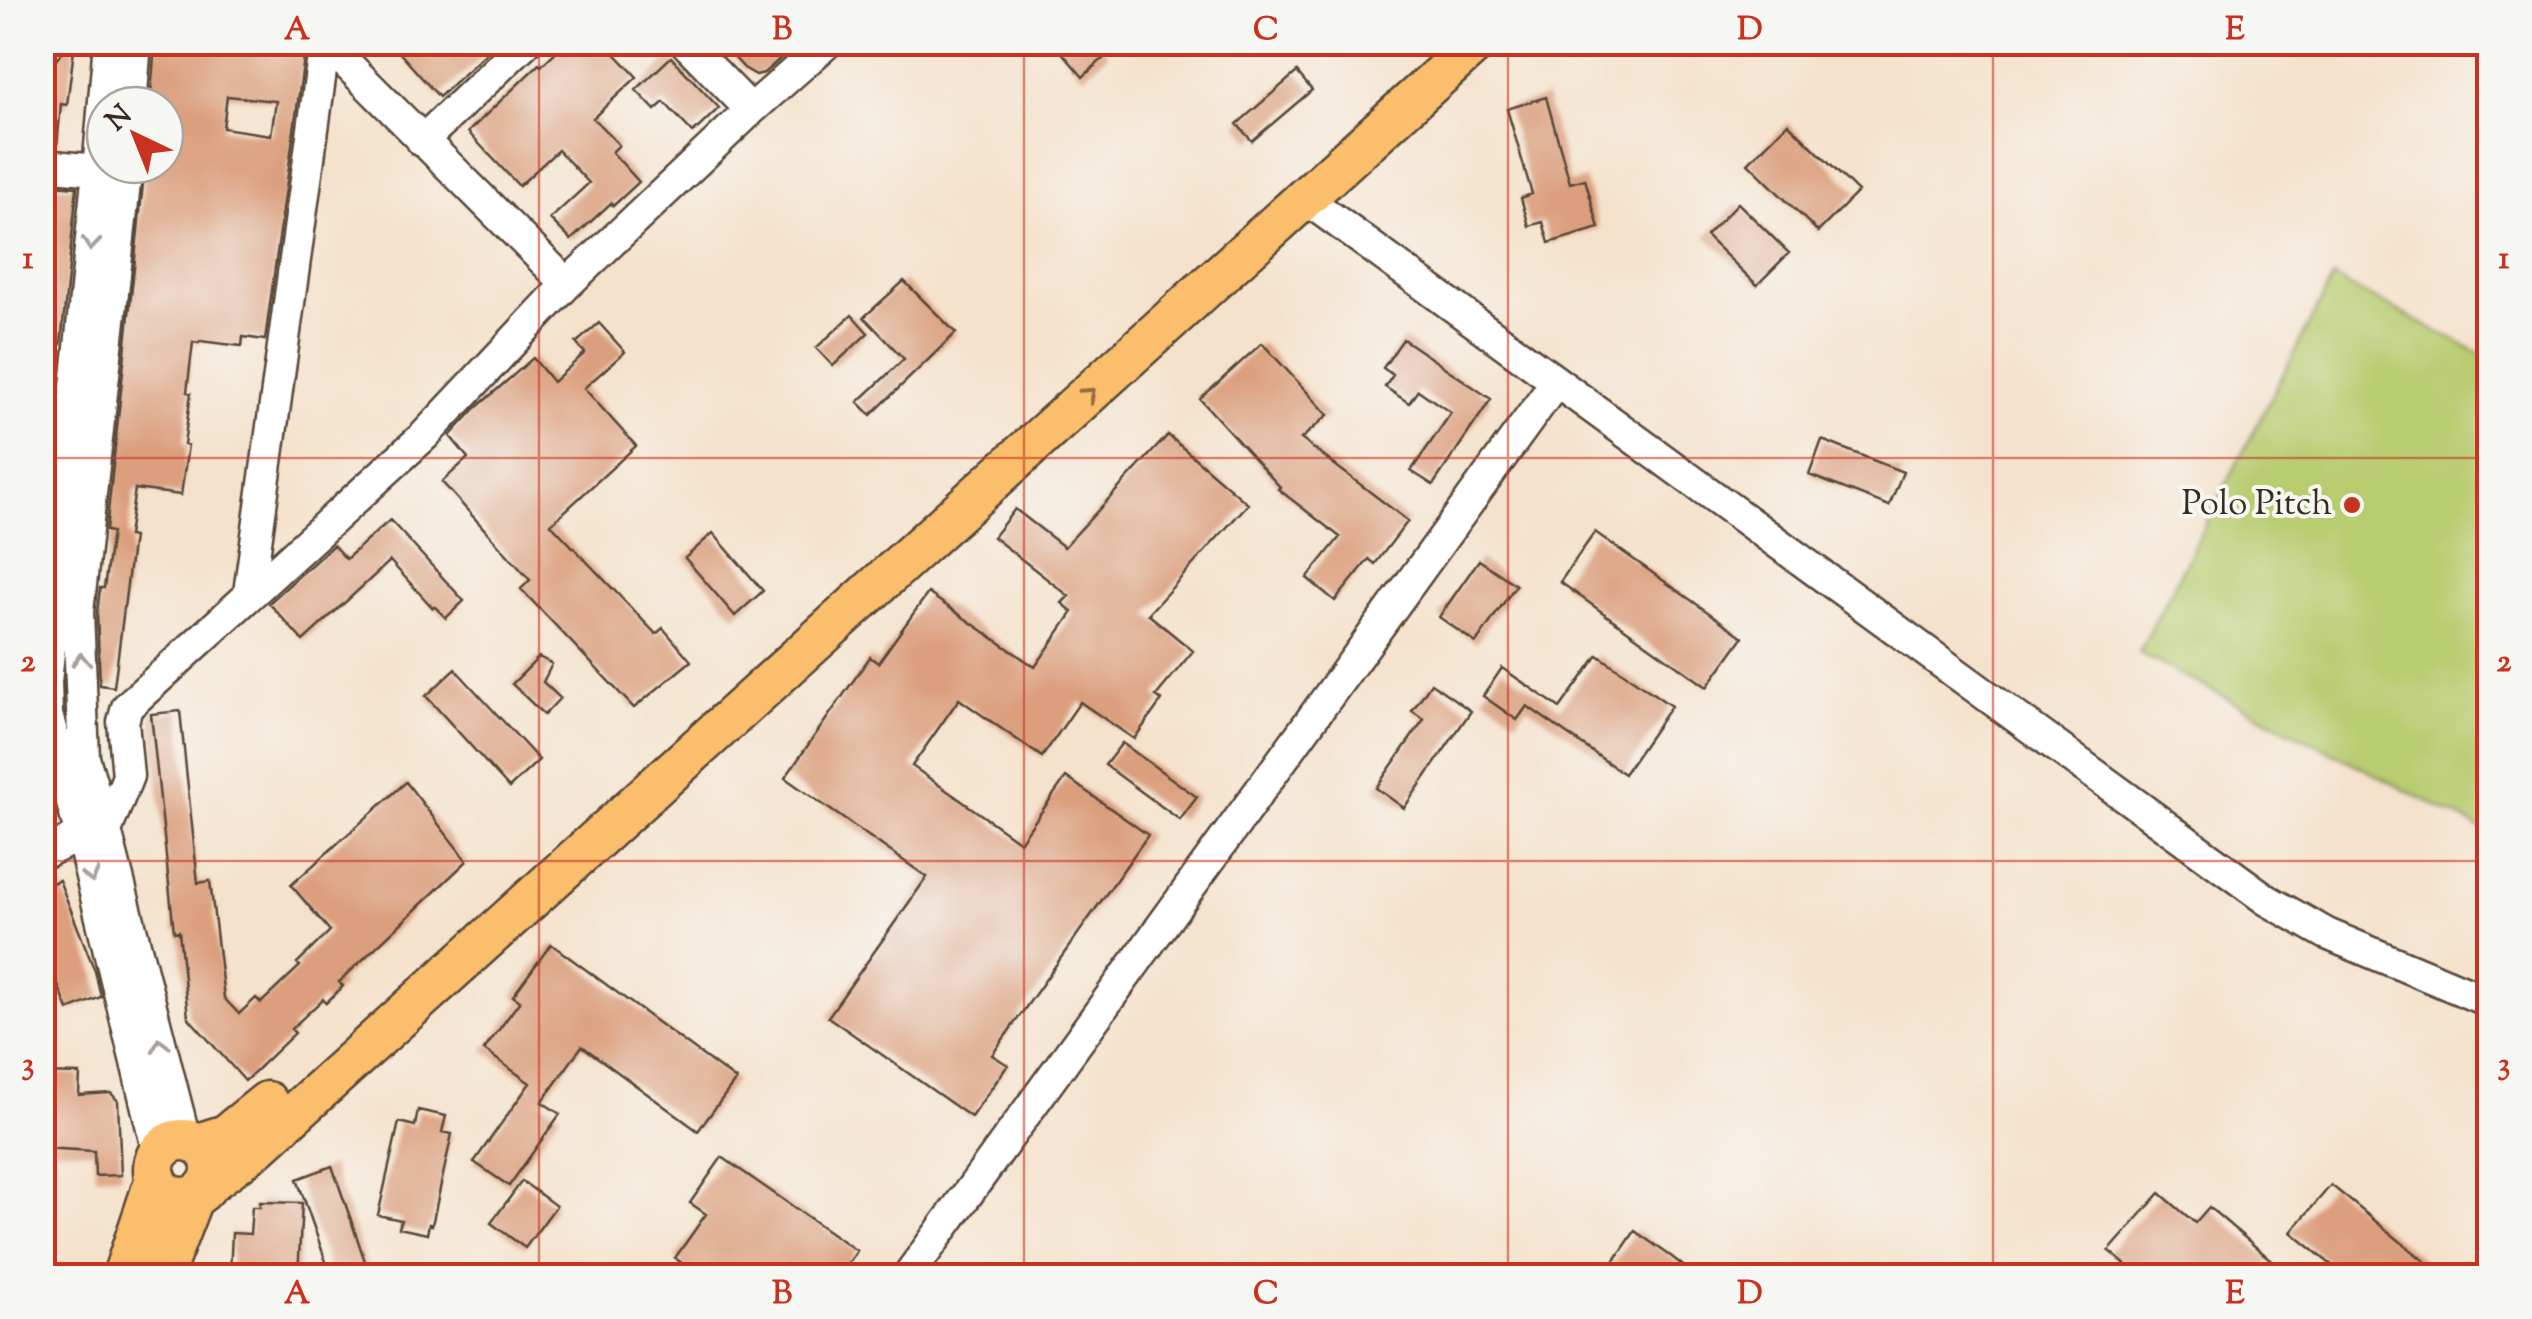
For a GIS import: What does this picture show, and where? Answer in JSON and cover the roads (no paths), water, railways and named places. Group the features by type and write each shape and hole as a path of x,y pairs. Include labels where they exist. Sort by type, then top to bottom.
{"main road":[{"path":"124,1276 174,1153 226,1136 238,1128 1437,42"},
{"path":"174,1153 164,1191 184,1198 201,1190 254,1149 1477,42"},
{"path":"162,1276 212,1166 210,1156 174,1153"}],"street":[{"path":"109,42 110,85"},
{"path":"133,85 136,42"},
{"path":"325,42 567,284"},
{"path":"249,593 325,42"},
{"path":"422,141 526,42"},
{"path":"685,42 751,110"},
{"path":"42,854 93,833 128,776 123,722 126,707 424,435 567,284 828,42"},
{"path":"42,166 85,167"},
{"path":"93,833 45,715 46,682 111,185"},
{"path":"112,185 78,612 84,758 93,833 174,1153"},
{"path":"1306,199 2268,900 2328,934 2490,1002"},
{"path":"908,1276 1556,382"},
{"path":"45,715 84,716"}],"place":[{"name":"Polo Pitch","path":"2352,505"}]}
